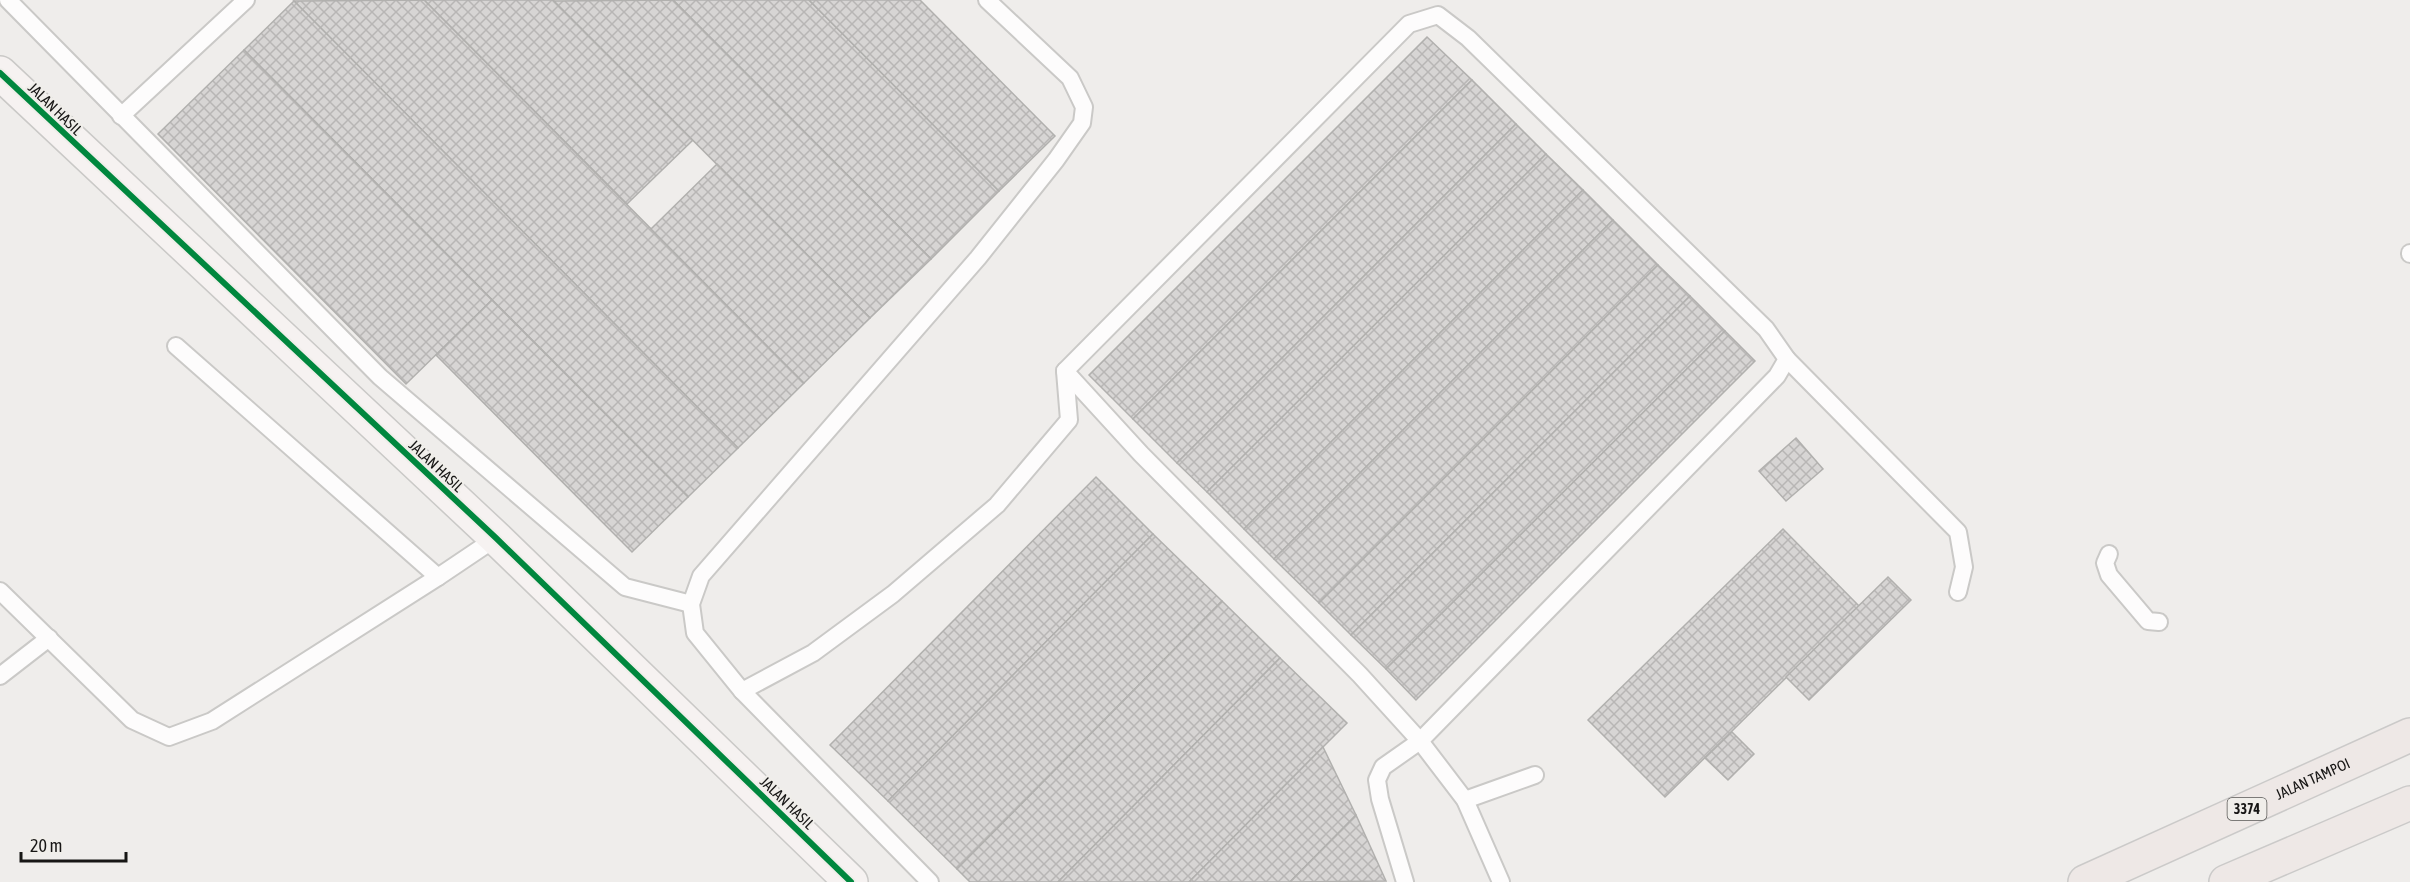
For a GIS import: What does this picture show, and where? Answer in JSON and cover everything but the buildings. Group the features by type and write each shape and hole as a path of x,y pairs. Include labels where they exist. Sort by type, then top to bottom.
{"main road":[{"name":"JALAN TAMPOI","path":"2085,882 2410,735"},
{"path":"2226,882 2266,874 2410,803"}],"street":[{"name":"JALAN HASIL","path":"0,73 496,538 851,882"}],"lane":[{"path":"8,0 380,376 625,587 691,604"},
{"path":"930,882 741,691 695,633 691,604 701,576 978,258 1056,160 1082,123 1084,107 1070,78 987,0"},
{"path":"121,116 238,3"},
{"path":"741,691 813,653 892,594 997,505 1069,420 1065,371 1409,24 1438,15 1468,38 1766,329 1787,359 1958,532 1964,567 1958,592"},
{"path":"176,346 438,577"},
{"path":"1405,882 1380,799 1377,780 1383,766 1420,741 1777,376 1787,359"},
{"path":"1065,371 1141,453 1360,675 1420,741 1465,800 1501,882"},
{"path":"0,591 132,720 169,736 212,721 496,538"},
{"path":"2109,554 2105,563 2109,575 2148,621 2159,622"},
{"path":"0,676 49,638"},
{"path":"1465,800 1535,775"}],"cycle path":[{"path":"0,73 496,538 851,882"}]}
